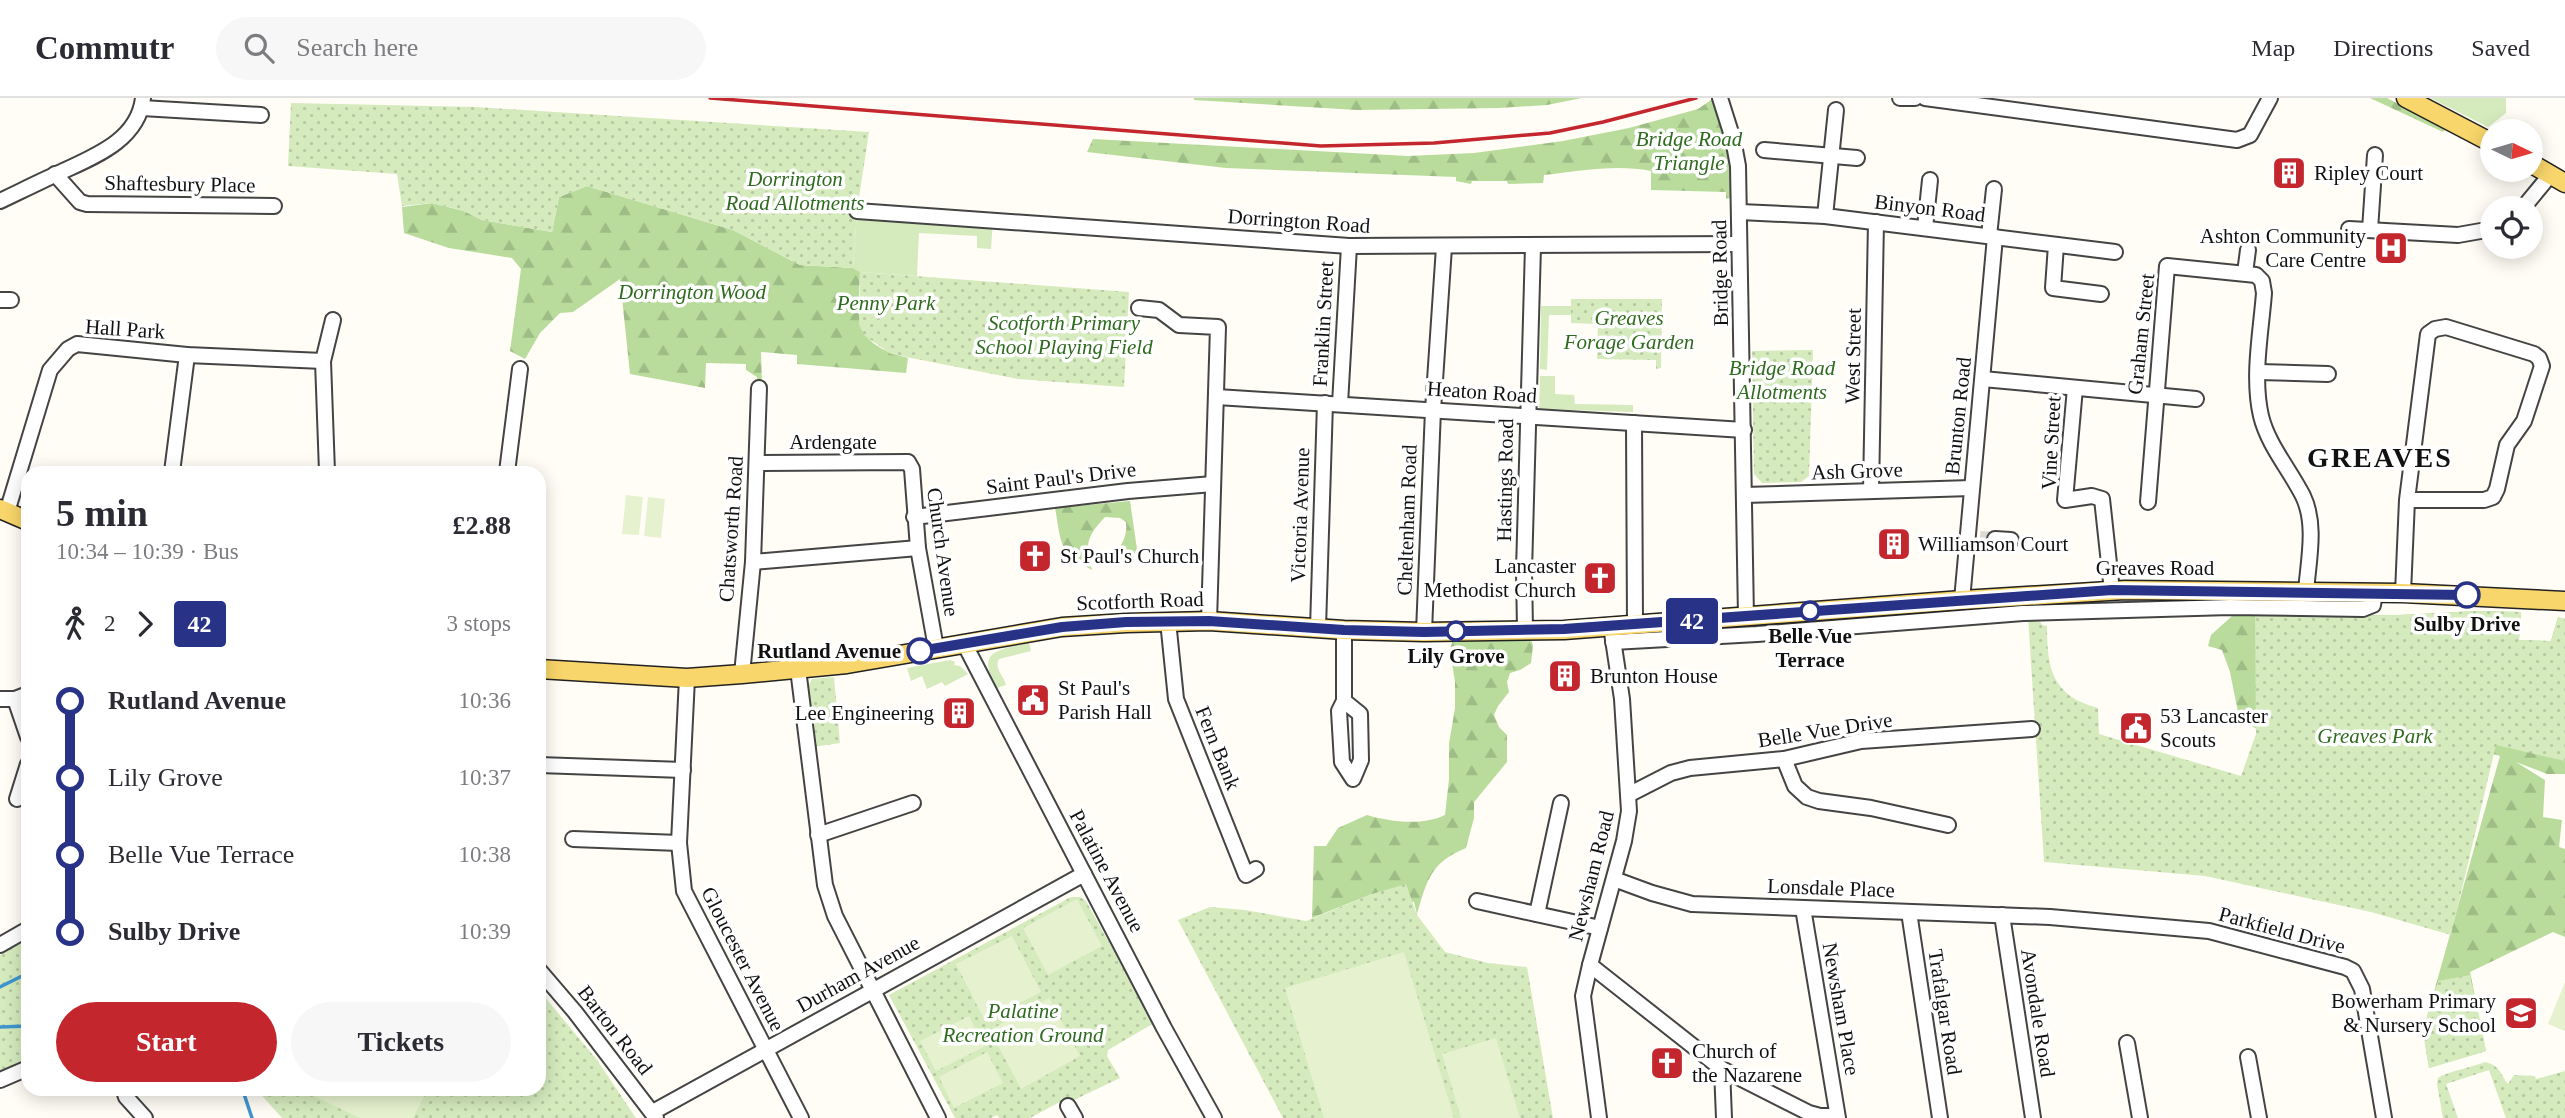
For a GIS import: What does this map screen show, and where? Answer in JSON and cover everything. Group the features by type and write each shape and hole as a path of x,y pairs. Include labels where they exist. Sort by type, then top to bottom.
{"main road":[{"path":"2406,98 2480,137"},
{"path":"4,511 21,518"},
{"name":"Greaves Road","path":"1746,617 2112,590 2403,593 2565,600"},
{"name":"Scotforth Road","path":"546,669 687,678 742,674 847,664 1062,627 1168,621 1344,630 1525,630 1613,634 1635,625 1746,617"}],"street":[{"name":"Bridge Road","path":"1720,98 1738,166 1746,617"},
{"path":"1900,98 1915,98"},
{"path":"1925,98 2237,140 2250,135 2270,98"},
{"path":"0,201 116,144 132,127 143,103 261,115"},
{"path":"1825,216 1829,156 1836,110"},
{"path":"1765,150 1857,158"},
{"path":"2370,230 2375,155"},
{"name":"Shaftesbury Place","path":"55,174 79,202 87,204 274,206"},
{"path":"2537,196 2558,178"},
{"path":"1925,228 1930,180"},
{"name":"Brunton Road","path":"1962,600 1981,538 1971,488 1983,379 1994,189"},
{"name":"Dorrington Road","path":"857,211 1349,246 1739,244"},
{"name":"Binyon Road","path":"1740,212 1825,216 2115,252"},
{"name":"West Street","path":"1871,491 1876,222"},
{"path":"2349,229 2458,235 2480,231"},
{"path":"2056,245 2053,288 2101,294"},
{"name":"Franklin Street","path":"1340,404 1349,246"},
{"name":"Hastings Road","path":"1525,630 1533,246"},
{"name":"Cheltenham Road","path":"1424,632 1433,410 1444,247"},
{"path":"2245,273 2248,250"},
{"name":"Graham Street","path":"2148,502 2167,266 2245,273 2256,275 2262,281 2264,293 2259,372"},
{"path":"1139,308 1159,310 1180,325 1218,320 1209,621"},
{"path":"327,466 323,362 333,320"},
{"path":"2403,593 2407,500 2428,334 2435,329 2446,327 2534,354 2539,358 2542,366 2524,421 2507,445 2493,497 2484,500 2407,500"},
{"name":"Hall Park","path":"4,511 50,370 68,349 77,344 187,355 323,362"},
{"name":"Hall Park","path":"173,466 187,355"},
{"path":"508,466 520,369"},
{"path":"2306,592 2309,520 2304,499 2262,418 2258,399 2259,372 2328,374"},
{"path":"1983,379 2196,399"},
{"name":"Chatsworth Road","path":"742,674 753,562 759,388"},
{"name":"Vine Street","path":"2075,388 2065,500 2092,496 2102,499 2112,590"},
{"name":"Heaton Road","path":"1217,397 1744,430"},
{"name":"Victoria Avenue","path":"1318,628 1325,403"},
{"path":"1634,423 1635,625"},
{"name":"Ardengate","path":"758,463 908,462"},
{"name":"Church Avenue","path":"908,462 912,469 918,548 936,648"},
{"name":"Saint Paul's Drive","path":"914,517 1128,491 1213,484"},
{"name":"Ash Grove","path":"1744,495 1971,488"},
{"path":"1981,538 2011,540"},
{"path":"753,562 918,548"},
{"path":"1613,634 1757,634 2023,613 2230,607 2363,609 2372,605 2375,593"},
{"name":"Fern Bank","path":"1168,621 1176,699 1246,874 1256,869"},
{"path":"1344,630 1344,701"},
{"name":"Newsham Road","path":"1613,634 1622,699 1629,811 1614,879 1590,965 1722,1069 1810,1113 1838,1117"},
{"name":"Palatine Avenue","path":"964,643 1214,1118"},
{"path":"797,668 825,885 835,916 938,1118"},
{"name":"Gloucester Avenue","path":"687,678 679,843 681,874 688,903 801,1118"},
{"path":"0,699 21,696"},
{"name":"Belle Vue Drive","path":"1630,794 1671,773 1690,768 1784,759 1861,741 2032,729"},
{"path":"1784,759 1795,786 1807,797 1948,825"},
{"path":"546,765 683,770"},
{"path":"17,799 21,786"},
{"path":"818,835 913,803"},
{"path":"1537,914 1561,803"},
{"path":"573,839 679,843"},
{"name":"Durham Avenue","path":"654,1115 766,1049 1084,874"},
{"name":"Lonsdale Place","path":"1614,879 1692,904 2050,917"},
{"path":"1477,901 1600,928"},
{"name":"Newsham Place","path":"1803,908 1838,1117"},
{"name":"Trafalgar Road","path":"1909,912 1940,1118"},
{"name":"Avondale Road","path":"2002,915 2033,1118"},
{"name":"Parkfield Drive","path":"2050,917 2209,931 2353,971 2362,989 2384,1118"},
{"path":"0,945 21,933"},
{"path":"1590,965 1583,996 1599,1118"},
{"name":"Barton Road","path":"546,978 654,1115"},
{"path":"2127,1043 2140,1118"},
{"path":"2248,1057 2259,1118"},
{"path":"1722,1069 1724,1118"},
{"path":"0,1080 21,1071"},
{"path":"126,1096 145,1118"}],"green space":[{"path":"1194,98 1582,98 1547,105 1499,108 1357,110"},
{"name":"Bridge Road Triangle","path":"1714,98 1730,160 1730,198 1726,199 1726,192 1651,190 1651,171 1625,168 1544,175 1543,183 1472,181 1471,184 1456,181 1456,177 1226,168 1087,152 1093,139 1408,156 1474,153 1563,141 1629,128 1698,109"},
{"path":"2370,98 2387,98 2446,129 2443,132"},
{"path":"2430,98 2506,98 2506,113 2498,119 2480,119 2480,123"},
{"name":"Dorrington Road Allotments","path":"291,103 476,107 869,132 857,211 853,268 800,265 733,230 587,186 559,197 552,232 482,220 464,211 432,203 402,206 397,174 288,166"},
{"name":"Dorrington Wood","path":"587,186 733,230 800,265 853,268 860,272 859,304 862,328 877,346 908,358 906,373 797,364 797,355 761,352 762,388 758,388 757,377 746,370 746,364 706,363 705,388 630,374 620,279 573,312 560,313 540,333 525,359 510,351 521,269 512,258 449,248 404,233 402,207 432,203 464,211 482,220 552,232 559,197"},
{"path":"857,211 993,221 991,249 977,248 977,236 919,233 917,276 860,272 853,268"},
{"name":"Scotforth Primary School Playing Field","path":"860,272 1129,292 1124,387 1018,379 891,354 865,336 859,325"},
{"name":"Greaves Forage Garden","path":"1571,299 1662,299 1661,368 1656,369 1656,360 1597,359 1598,324 1571,323"},
{"path":"1541,306 1572,306 1571,315 1549,315 1547,370 1540,369"},
{"name":"Bridge Road Allotments","path":"1813,350 1809,476 1801,482 1762,483 1754,474 1752,351"},
{"path":"1540,376 1555,376 1555,394 1574,395 1575,404 1633,405 1633,412 1539,409"},
{"path":"626,495 643,497 639,535 622,534"},
{"path":"648,497 665,499 661,538 644,536"},
{"path":"1130,501 1137,549 1129,564 1118,562 1126,529 1126,522 1120,518 1105,517 1094,530 1088,547 1092,570 1072,557 1063,545 1055,508"},
{"path":"2521,612 2519,640 2551,641 2558,617 2565,619 2565,774 2547,774 2516,762 2545,780 2543,817 2562,820 2559,847 2565,849 2565,937 2553,932 2470,972 2486,1051 2429,1068 2423,1031 2500,756 2486,752 2264,734 2239,717 2230,672 2222,650 2208,646 2211,635 2232,616 2398,615"},
{"name":"Greaves Park","path":"2521,612 2519,640 2551,641 2558,617 2565,619 2565,761 2496,745 2451,935 2371,912 2205,876 2044,862 2028,617 2038,617 2042,625 2047,626 2048,655 2055,679 2071,696 2098,708 2099,734 2241,776 2256,734 2255,616 2398,615"},
{"path":"1530,638 1533,645 1531,663 1510,673 1507,682 1509,692 1494,715 1499,727 1507,735 1507,762 1474,802 1474,818 1466,848 1445,859 1432,874 1417,914 1414,902 1372,894 1312,918 1314,846 1326,846 1338,828 1367,815 1406,822 1426,821 1445,815 1449,744 1455,708 1455,682 1450,650 1453,639"},
{"path":"1029,643 1031,651 999,659 998,669 1006,685 997,688 988,666 989,659 999,651"},
{"path":"950,660 968,674 945,686 942,682 927,689 922,676 911,681 907,668"},
{"path":"834,677 840,743 813,747 808,687 812,679"},
{"path":"1406,884 1417,915 1445,952 1488,963 1527,967 1553,1118 1283,1118 1178,920 1210,907 1306,921 1372,894"},
{"name":"Palatine Recreation Ground","path":"1071,897 1080,897 1086,901 1154,1023 1108,1050 1107,1056 1120,1078 1072,1101 1069,1097 1030,1118 999,1118 997,1115 991,1118 955,1118 889,995"},
{"path":"1077,899 1102,946 1048,975 1023,928"},
{"path":"1012,936 1041,992 985,1021 956,964"},
{"path":"21,942 21,1066 0,1073 0,955"},
{"path":"1404,952 1454,1118 1324,1118 1285,988"},
{"path":"2470,975 2486,1051 2429,1068 2423,1031 2438,981"},
{"path":"2565,982 2565,1031 2548,1024"},
{"path":"546,998 597,1060 636,1118 282,1118 262,1096 546,1096"},
{"path":"1049,998 1080,1056 1021,1089 990,1030"},
{"path":"969,1016 984,1047 936,1071 920,1041"},
{"path":"1496,1038 1520,1118 1461,1118 1442,1054"},
{"path":"987,1052 1003,1083 954,1108 939,1077"},
{"path":"2485,1062 2497,1068 2508,1084 2514,1075 2535,1076 2536,1079 2565,1071 2565,1118 2506,1118 2489,1070 2446,1084 2458,1118 2443,1118 2438,1078"},
{"path":"313,1096 424,1096 413,1118 360,1118"}],"waterway":[{"path":"0,987 21,976"},
{"path":"0,1027 21,1026"},
{"path":"245,1096 252,1118"}],"tunnel":[{"path":"1980,538 1995,539"}],"railway":[{"path":"710,98 1321,146 1434,143 1550,133 1696,98"}],"bus line":[{"name":"42","path":"920,651 1062,627 1126,622 1209,621 1424,632 1564,629 1682,622 2112,590 2467,595"}],"place":[{"name":"Ripley Court","path":"2289,173"},
{"name":"Ashton Community Care Centre","path":"2391,248"},
{"name":"Williamson Court","path":"1894,544"},
{"name":"St Paul's Church","path":"1035,556"},
{"name":"Lancaster Methodist Church","path":"1600,578"},
{"name":"Sulby Drive","path":"2467,595"},
{"name":"Belle Vue Terrace","path":"1810,611"},
{"name":"Lily Grove","path":"1456,631"},
{"name":"Rutland Avenue","path":"920,651"},
{"name":"Brunton House","path":"1565,676"},
{"name":"St Paul's Parish Hall","path":"1033,700"},
{"name":"Lee Engineering","path":"959,713"},
{"name":"53 Lancaster Scouts","path":"2136,728"},
{"name":"Bowerham Primary & Nursery School","path":"2521,1013"},
{"name":"Church of the Nazarene","path":"1667,1063"}],"district":[{"name":"GREAVES","path":"2380,457"}],"park label":[{"name":"Penny Park","path":"886,303"}]}
